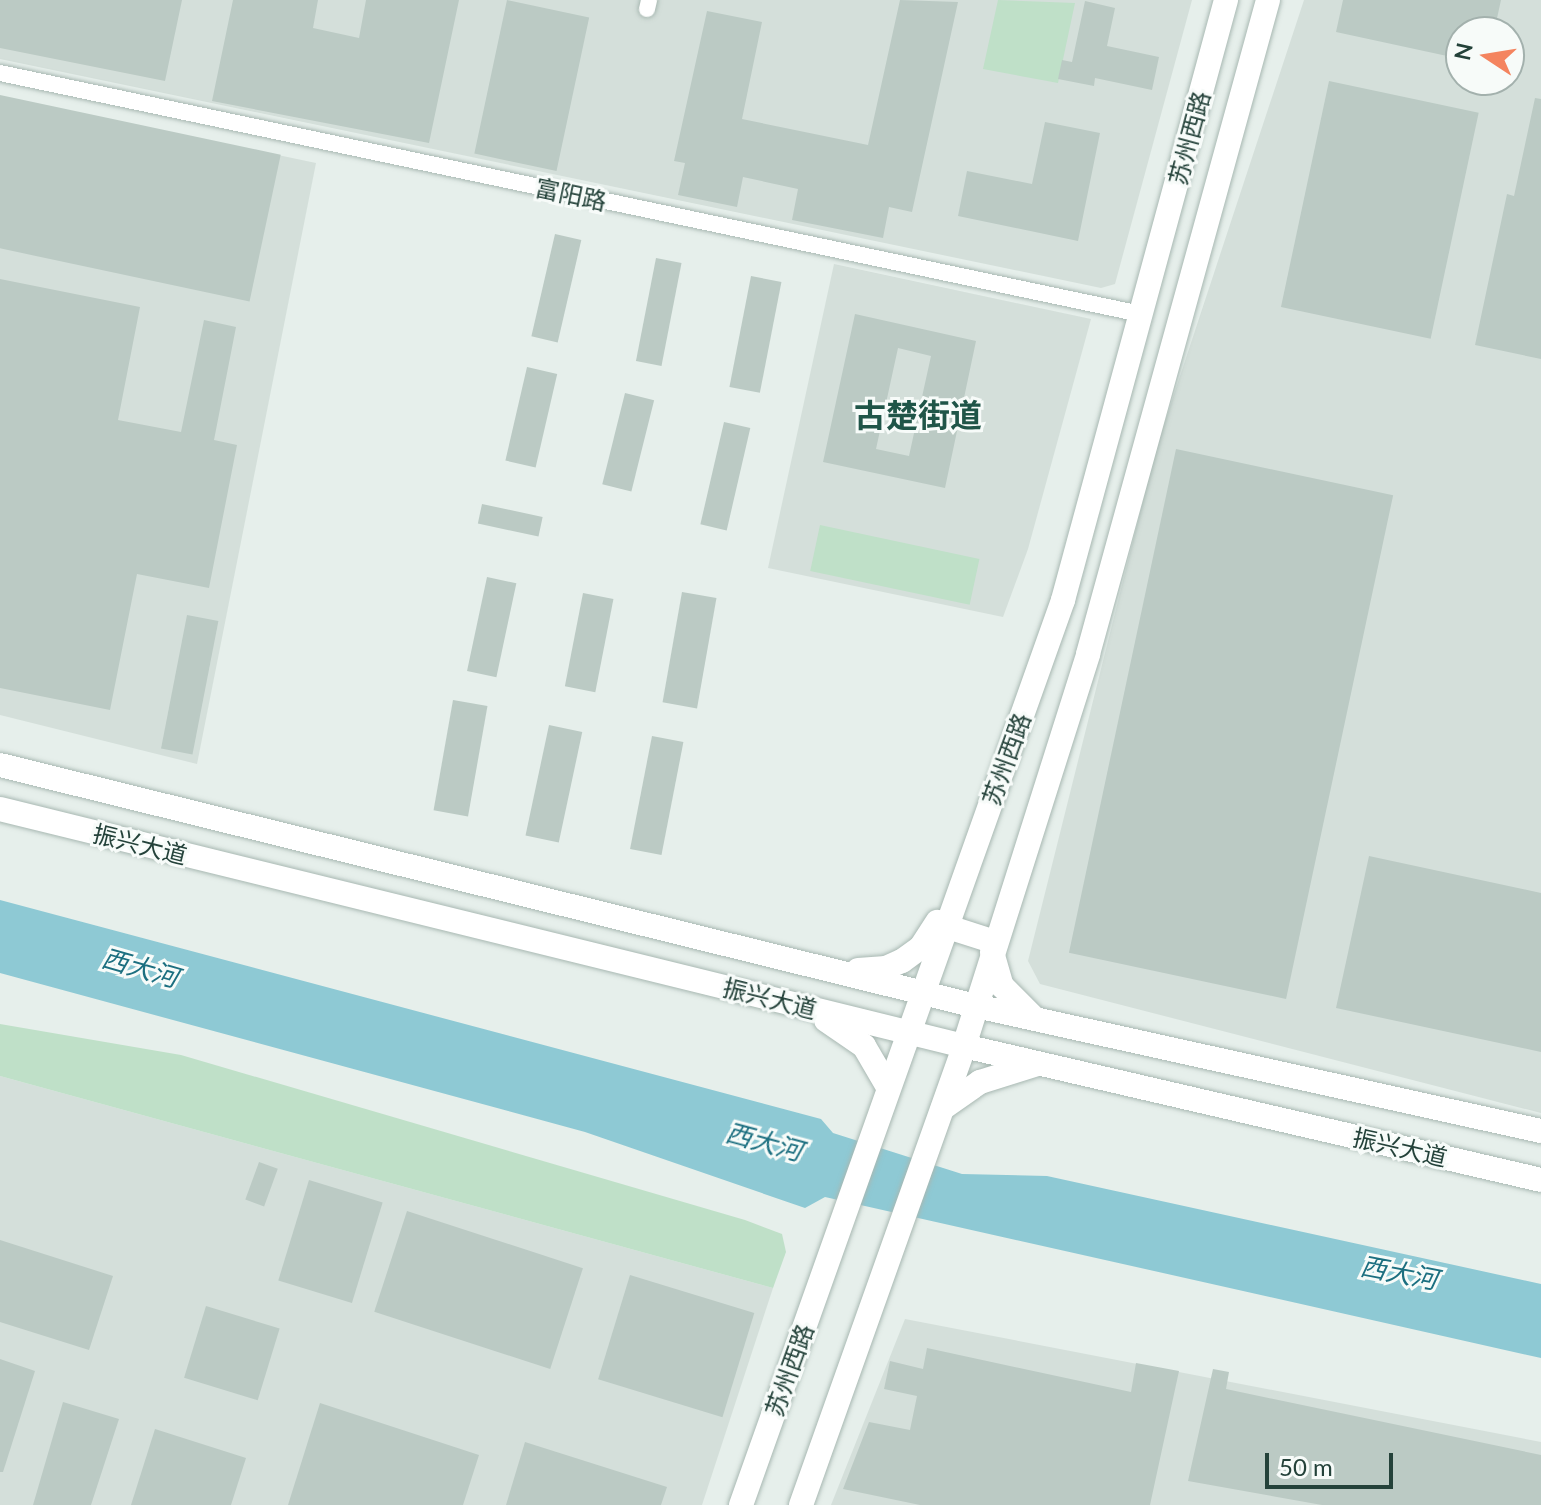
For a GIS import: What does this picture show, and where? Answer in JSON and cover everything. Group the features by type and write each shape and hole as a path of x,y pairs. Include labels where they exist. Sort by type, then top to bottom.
{"main road":[{"name":"苏州西路","path":"741,1505 1063,600 1226,0"},
{"name":"苏州西路","path":"801,1505 964,1046 1088,654 1268,0"},
{"name":"振兴大道","path":"0,765 976,1006 1541,1131"},
{"name":"振兴大道","path":"0,809 964,1046 1541,1180"},
{"path":"818,967 872,971 902,961 921,947 958,890"},
{"path":"945,926 994,947 1002,986 1037,1020"},
{"path":"787,1002 845,1029 877,1063 885,1096"},
{"path":"940,1117 980,1082 1039,1063"}],"street":[{"name":"富阳路","path":"0,73 1141,314"}],"shaded area":[{"path":"0,0 1192,0 1115,284 1101,288 0,59"},
{"path":"1304,0 1541,0 1541,1113 1040,984 1028,961 1156,449"},
{"path":"0,97 316,163 197,764 0,715"},
{"path":"834,264 1091,319 1028,549 1003,617 768,568"},
{"path":"0,1076 773,1288 702,1505 0,1505"},
{"path":"905,1319 1541,1442 1541,1505 831,1505"}],"green space":[{"path":"998,0 1075,3 1058,83 983,69"},
{"path":"820,525 979,559 970,605 810,571"},
{"path":"0,1024 181,1055 745,1220 782,1234 786,1252 773,1288 0,1076"}],"water":[{"name":"西大河","path":"0,900 821,1119 833,1133 962,1174 1047,1176 1541,1284 1541,1358 825,1197 805,1208 585,1132 0,973"}],"building":[{"path":"0,0 182,0 165,81 0,48"},
{"path":"233,0 318,0 313,28 359,38 366,0 459,0 429,143 212,101"},
{"path":"507,0 589,17 557,171 474,154"},
{"path":"900,0 958,2 912,212 889,207 883,238 792,220 798,189 743,177 737,207 678,195 685,163 674,161 707,11 762,22 742,119 868,145"},
{"path":"1343,0 1501,0 1498,16 1445,16 1445,56 1336,32"},
{"path":"1085,1 1115,8 1107,46 1159,57 1152,90 1095,78 1094,86 1058,79 1062,60 1072,62"},
{"path":"1329,81 1479,113 1431,339 1281,307"},
{"path":"0,95 281,155 250,301 0,248"},
{"path":"1535,98 1541,99 1541,359 1475,345 1507,194 1514,196"},
{"path":"1045,122 1100,133 1078,241 958,216 967,171 1032,184"},
{"path":"555,234 581,240 558,342 531,336"},
{"path":"656,258 682,263 661,366 636,361"},
{"path":"751,276 781,282 760,393 729,387"},
{"path":"0,279 140,307 118,420 181,432 204,320 236,327 214,440 237,445 209,588 137,574 110,710 0,688"},
{"path":"855,314 976,341 945,488 823,462","holes":["898,348 931,356 909,456 876,449"]},
{"path":"527,367 557,374 536,468 505,461"},
{"path":"625,393 654,400 631,491 602,484"},
{"path":"724,422 750,428 727,530 700,524"},
{"path":"1176,449 1393,495 1286,999 1069,953"},
{"path":"482,504 543,517 538,536 478,524"},
{"path":"487,577 516,583 496,677 467,671"},
{"path":"682,592 716,598 697,708 663,702"},
{"path":"583,593 613,599 595,692 565,686"},
{"path":"187,615 218,621 192,755 161,749"},
{"path":"453,700 487,706 468,816 434,810"},
{"path":"549,725 582,732 559,843 526,836"},
{"path":"652,736 683,742 661,855 630,849"},
{"path":"1369,856 1541,893 1541,1052 1336,1008"},
{"path":"259,1162 278,1169 264,1206 245,1200"},
{"path":"309,1180 383,1203 352,1303 278,1280"},
{"path":"407,1211 583,1268 550,1369 374,1312"},
{"path":"0,1240 113,1276 89,1350 0,1322"},
{"path":"630,1275 754,1313 722,1417 598,1379"},
{"path":"206,1306 280,1329 258,1400 184,1378"},
{"path":"927,1348 1131,1392 1136,1363 1179,1371 1150,1505 920,1505 843,1489 869,1422 910,1430 917,1396 884,1389 890,1361 923,1369"},
{"path":"0,1359 35,1371 3,1472 0,1472"},
{"path":"1213,1369 1229,1372 1226,1389 1541,1455 1541,1505 1322,1505 1188,1481"},
{"path":"63,1402 119,1419 91,1505 33,1505"},
{"path":"320,1403 479,1455 463,1505 288,1505"},
{"path":"155,1429 246,1458 231,1505 131,1505"},
{"path":"525,1442 667,1487 661,1505 506,1505"}],"district":[{"name":"古楚街道","path":"918,415"}]}
